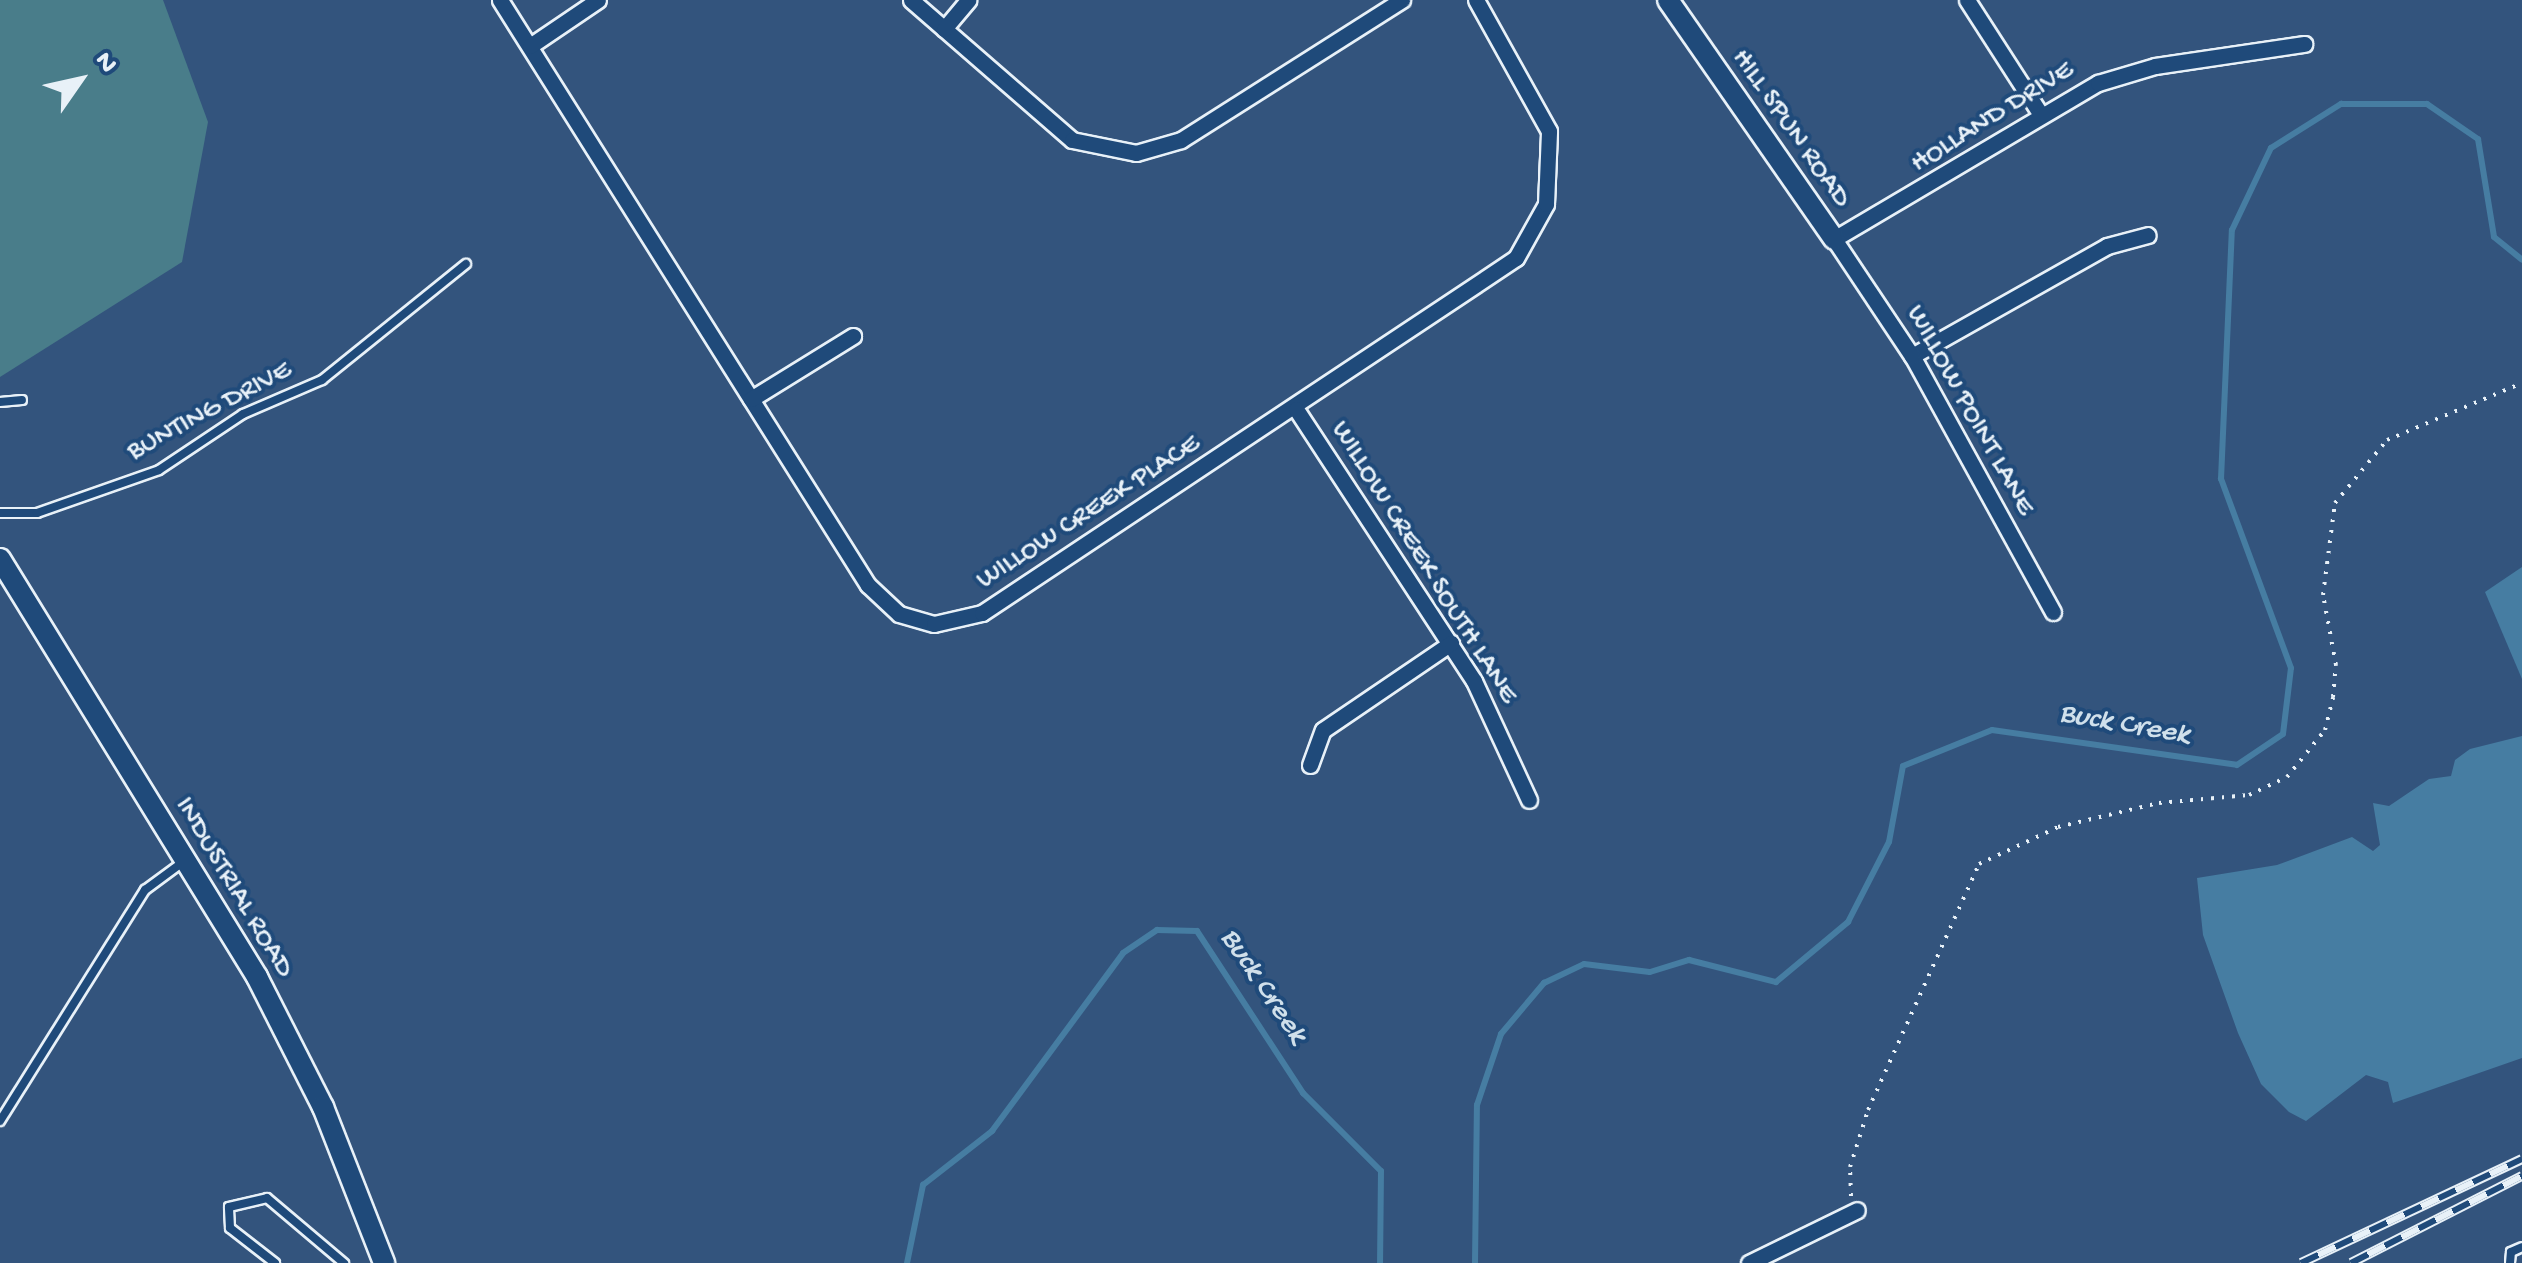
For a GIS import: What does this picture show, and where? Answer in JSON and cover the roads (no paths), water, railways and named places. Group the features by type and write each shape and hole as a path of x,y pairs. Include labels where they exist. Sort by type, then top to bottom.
{"street":[{"name":"WILLOW CREEK PLACE","path":"500,0 868,584 899,614 934,624 982,613 1501,272 1535,232 1550,186 1549,131 1476,0"},
{"path":"530,46 598,0"},
{"path":"911,0 1072,140 1136,153 1180,140 1402,0"},
{"path":"944,29 968,0"},
{"name":"HILL SPUN ROAD","path":"1668,0 1834,239"},
{"path":"1967,0 2041,115"},
{"name":"HOLLAND DRIVE","path":"1834,239 2041,115 2115,76 2304,44"},
{"path":"1912,356 2107,246 2148,235"},
{"name":"WILLOW POINT LANE","path":"1834,239 1912,356 2053,612"},
{"path":"751,399 853,336"},
{"name":"WILLOW CREEK SOUTH LANE","path":"1296,409 1451,643 1528,800"},
{"name":"INDUSTRIAL ROAD","path":"0,559 186,860 322,1108 384,1263"},
{"path":"1310,765 1323,730 1451,643"},
{"path":"1750,1263 1857,1210"}],"lane":[{"name":"BUNTING DRIVE","path":"0,513 37,512 159,470 243,414 322,380 466,264"},
{"path":"0,402 22,400"},
{"path":"0,1121 145,890 186,860"},
{"path":"275,1263 230,1228 229,1207 267,1198 344,1263"},
{"path":"2510,1263 2511,1252 2522,1247"}],"water":[{"path":"2522,567 2522,679 2485,592"},
{"path":"2522,736 2522,1058 2393,1103 2388,1082 2366,1075 2306,1121 2289,1112 2261,1084 2238,1033 2203,935 2197,878 2277,865 2352,837 2373,851 2380,845 2373,803 2389,806 2429,779 2451,776 2455,760 2470,749"}],"waterway":[{"name":"Buck Creek","path":"1475,1263 1477,1105 1501,1034 1544,983 1584,964 1650,972 1689,960 1776,982 1848,922 1889,842 1903,766 1992,730 2237,765 2283,734 2291,668 2221,479 2232,230 2271,148 2341,104 2427,104 2478,139 2494,237 2522,260"},
{"name":"Buck Creek","path":"907,1263 923,1185 992,1131 1123,953 1157,930 1197,931 1303,1093 1381,1171 1380,1263"}],"railway":[{"path":"2301,1263 2522,1159"},
{"path":"2351,1263 2522,1176"}]}
